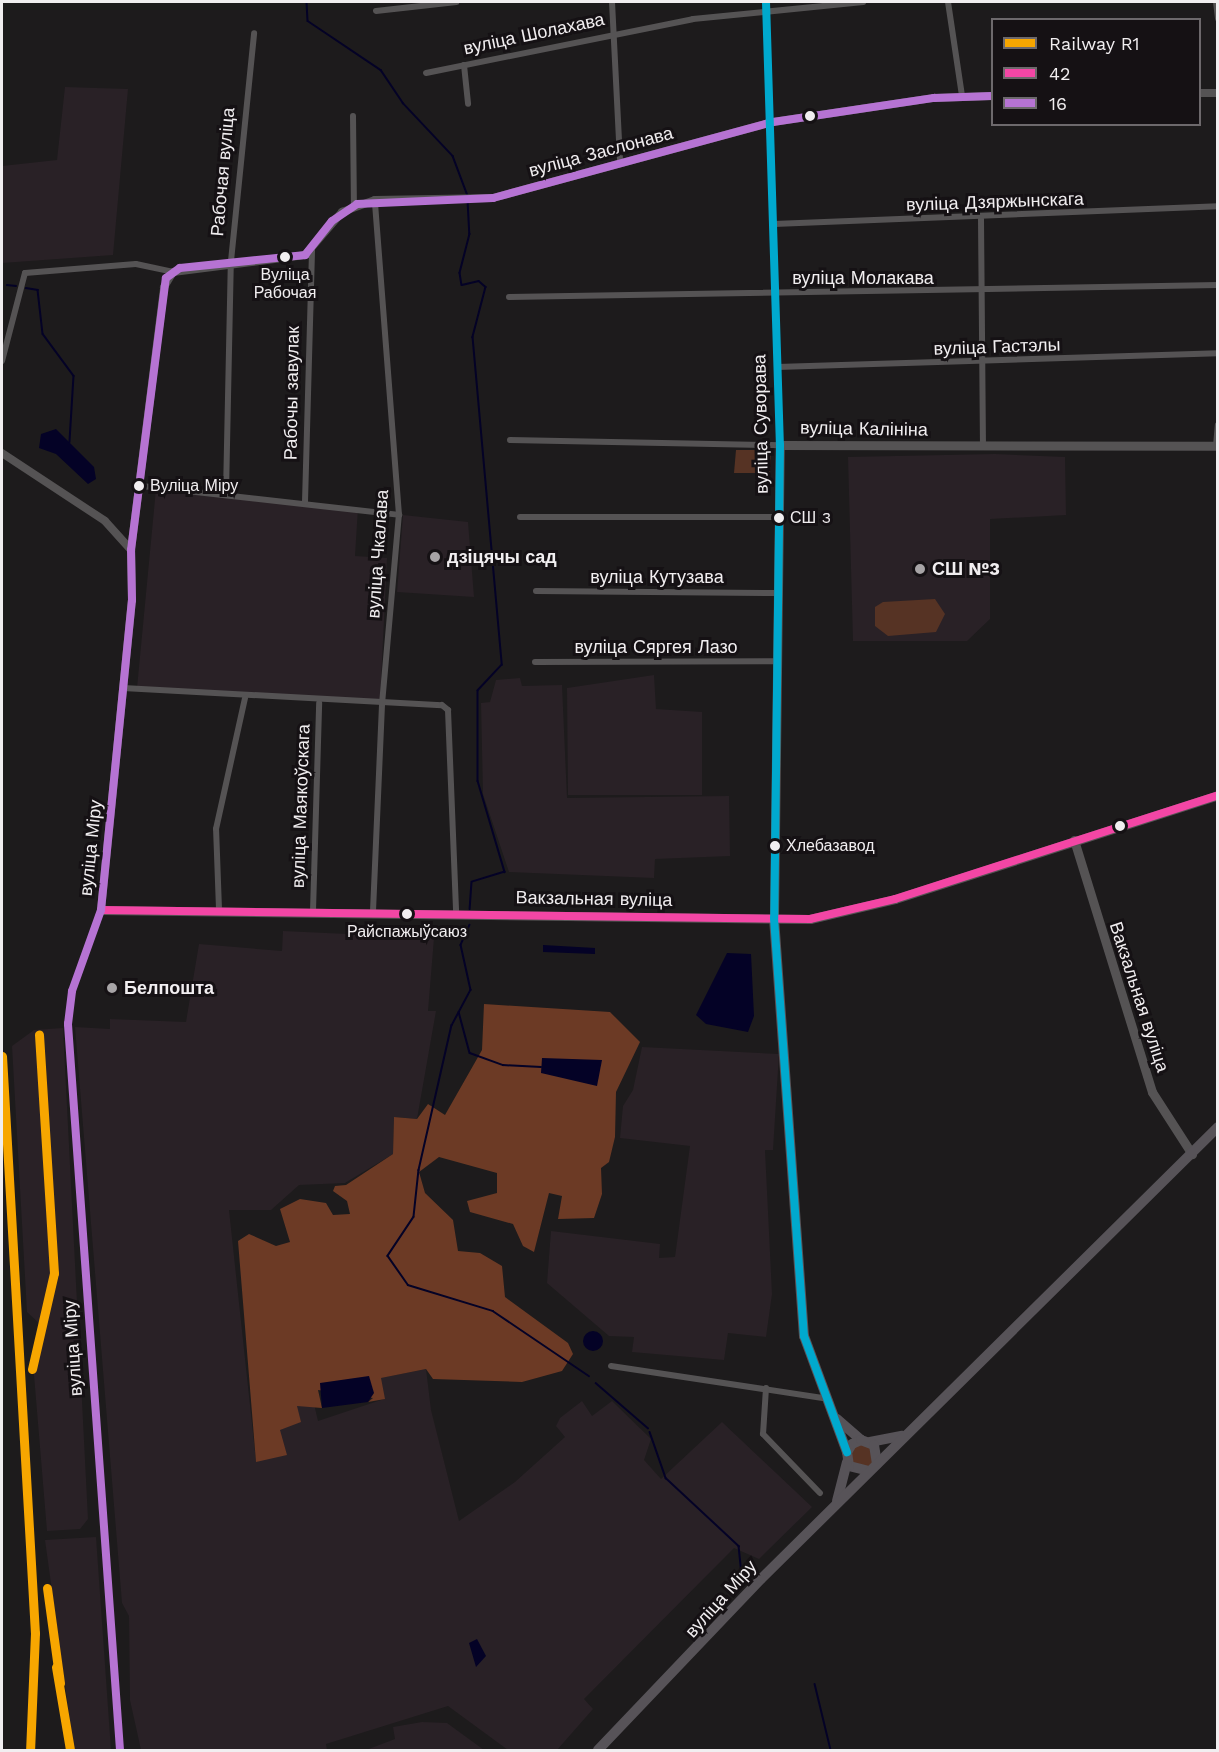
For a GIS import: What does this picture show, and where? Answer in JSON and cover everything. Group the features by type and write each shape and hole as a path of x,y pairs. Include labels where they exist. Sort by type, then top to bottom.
{"main road":[{"name":"вуліца Калініна","path":"780,445 1217,446"},
{"name":"вуліца Суворава","path":"774,918 780,445"},
{"name":"Вакзальная вуліца","path":"101,910 219,909 810,919 861,909 1218,795"},
{"name":"Вакзальная вуліца","path":"1074,840 1152,1092 1192,1154"},
{"path":"774,918 804,1336 823,1398 847,1457 856,1472 874,1467 879,1454 831,1413"},
{"name":"вуліца Міру","path":"598,1750 834,1507 1218,1127"},
{"path":"834,1507 847,1457 866,1441 908,1433"}],"street":[{"path":"376,11 456,2"},
{"path":"612,2 617,32 620,161"},
{"name":"вуліца Суворава","path":"766,2 773,122 774,293 780,445"},
{"name":"вуліца Шолахава","path":"426,73 617,32 766,11 863,2"},
{"path":"948,2 962,96"},
{"path":"1215,2 1218,19"},
{"name":"Рабочая вуліца","path":"226,493 231,261 254,33"},
{"path":"464,65 468,104"},
{"path":"1201,93 1218,93"},
{"name":"вуліца Заслонава","path":"312,250 332,221 354,205 375,200 468,201 773,122 962,96 991,96"},
{"path":"353,116 354,205"},
{"name":"вуліца Чкалава","path":"373,911 382,704 399,515 375,200"},
{"name":"вуліца Дзяржынскага","path":"774,224 981,219 1218,206"},
{"path":"981,219 979,293 983,446"},
{"path":"2,361 25,273 136,264 173,272 312,250"},
{"name":"Рабочы завулак","path":"305,502 312,250"},
{"name":"вуліца Міру","path":"120,1750 68,1024 72,991 101,910 134,570 131,550 142,486 164,287 173,272"},
{"name":"вуліца Молакава","path":"509,297 979,293 1218,285"},
{"name":"вуліца Гастэлы","path":"777,367 981,363 1218,353"},
{"path":"1217,446 1218,425"},
{"name":"вуліца Калініна","path":"510,440 780,445"},
{"path":"2,453 105,521 131,550"},
{"path":"142,486 226,493 399,515"},
{"path":"520,517 779,517"},
{"name":"вуліца Кутузава","path":"536,591 778,593"},
{"name":"вуліца Сяргея Лазо","path":"535,663 777,661"},
{"path":"123,688 320,702 442,705 448,710 456,913"},
{"path":"219,909 216,830 245,698"},
{"name":"вуліца Маякоўскага","path":"313,911 320,702"},
{"path":"611,1366 823,1398"},
{"path":"766,1388 763,1434 820,1493"}],"shaded area":[{"path":"65,87 128,89 113,255 2,263 2,166 57,160"},
{"path":"736,450 771,450 770,473 734,473"},
{"name":"СШ №3","path":"995,454 1065,457 1066,515 990,519 990,619 967,641 853,641 848,457"},
{"path":"156,489 358,508 355,556 387,558 380,702 137,688"},
{"name":"дзіцячы сад","path":"403,515 468,522 474,597 397,592"},
{"path":"935,599 945,614 936,632 888,636 875,626 875,607 883,602"},
{"path":"654,675 656,709 702,712 702,795 568,795 567,688"},
{"path":"520,678 522,686 562,685 567,798 729,796 730,856 655,859 654,878 509,872 483,794 481,703 490,702 496,680"},
{"path":"283,931 434,938 428,1011 436,1011 417,1119 394,1117 393,1154 345,1183 299,1185 271,1210 229,1210 256,1461 297,1406 314,1404 318,1421 384,1399 380,1378 426,1369 431,1410 459,1521 515,1482 565,1437 556,1426 560,1418 582,1401 592,1416 612,1401 651,1439 644,1460 661,1479 722,1422 812,1507 759,1559 734,1548 584,1699 593,1709 557,1750 508,1750 448,1706 326,1744 327,1750 141,1750 130,1700 129,1616 122,1603 75,1027 110,1029 110,1019 186,1022 199,944 282,951"},
{"path":"484,1004 610,1012 640,1042 616,1092 615,1137 609,1162 601,1168 602,1194 594,1218 558,1219 562,1196 549,1193 534,1252 523,1246 513,1224 470,1212 467,1201 497,1193 497,1173 439,1157 419,1172 425,1193 453,1220 458,1251 480,1253 502,1266 505,1297 568,1343 573,1354 562,1371 522,1382 433,1379 426,1369 381,1378 385,1399 368,1402 373,1398 318,1390 322,1408 297,1406 301,1422 280,1430 287,1455 256,1462 238,1241 249,1234 276,1246 290,1242 280,1209 300,1199 326,1203 333,1215 350,1214 347,1201 333,1191 335,1186 346,1185 393,1154 394,1117 417,1119 428,1104 445,1115 482,1050"},
{"path":"63,1028 88,1519 80,1529 47,1531 33,1363 42,1326 27,1312 12,1046 34,1030"},
{"path":"642,1047 779,1054 773,1150 765,1150 772,1294 766,1337 728,1333 724,1360 632,1352 634,1337 609,1336 547,1283 551,1231 660,1244 659,1258 675,1257 690,1146 620,1138 623,1106 633,1090"},
{"path":"857,1445 869,1445 875,1456 870,1467 854,1467 851,1451"},
{"path":"96,1537 111,1750 74,1750 45,1540"},
{"path":"422,1722 447,1723 484,1750 366,1750 395,1739 393,1727"}],"water":[{"path":"56,429 94,467 96,479 88,484 56,454 39,448 41,434"},
{"path":"543,945 595,948 595,954 543,952"},
{"path":"727,953 751,954 754,1016 748,1032 706,1024 696,1015"},
{"path":"542,1058 602,1060 597,1086 541,1073"},
{"path":"593,1331 600,1334 603,1341 600,1348 593,1351 586,1348 583,1341 586,1334"},
{"path":"369,1376 374,1393 368,1402 322,1408 320,1383"},
{"path":"477,1639 486,1656 476,1667 469,1643"}],"waterway":[{"path":"307,2 308,21 381,70 403,103 453,156 468,196"},
{"path":"468,200 470,234 460,273 462,285 479,281 486,287 473,337 502,665 478,691 478,781 505,872 472,882 470,909"},
{"path":"7,285 16,286"},
{"path":"26,288 38,290 43,334 74,376 70,442"},
{"path":"470,925 461,945 471,990 452,1025 419,1170 414,1217 388,1256 408,1285 493,1311 589,1376"},
{"path":"459,1012 470,1053 503,1065 541,1067"},
{"path":"596,1383 648,1428"},
{"path":"650,1432 666,1478 739,1546 743,1584"},
{"path":"815,1684 831,1750"}],"rail line":[{"name":"R1","path":"32,1369 54,1273 39,1034"},
{"name":"R1","path":"2,1056 35,1633 30,1750"},
{"name":"R1","path":"47,1588 60,1683"},
{"name":"R1","path":"56,1667 70,1750"}],"transit line":[{"path":"766,2 780,445 774,918 804,1336 847,1452"},
{"name":"16","path":"120,1750 68,1024 72,991 101,910 132,600 131,550 166,278 180,268 305,255 332,221 357,204 493,198 773,122 934,98 991,96"},
{"name":"42","path":"101,910 810,919 895,899 1218,795"}],"place":[{"name":"Вуліца Рабочая","path":"285,257"},
{"name":"Вуліца Міру","path":"139,486"},
{"name":"СШ 3","path":"779,518"},
{"name":"дзіцячы сад","path":"435,557"},
{"name":"СШ №3","path":"920,569"},
{"name":"Хлебазавод","path":"775,846"},
{"name":"Райспажыўсаюз","path":"407,914"},
{"name":"Белпошта","path":"112,988"}]}
